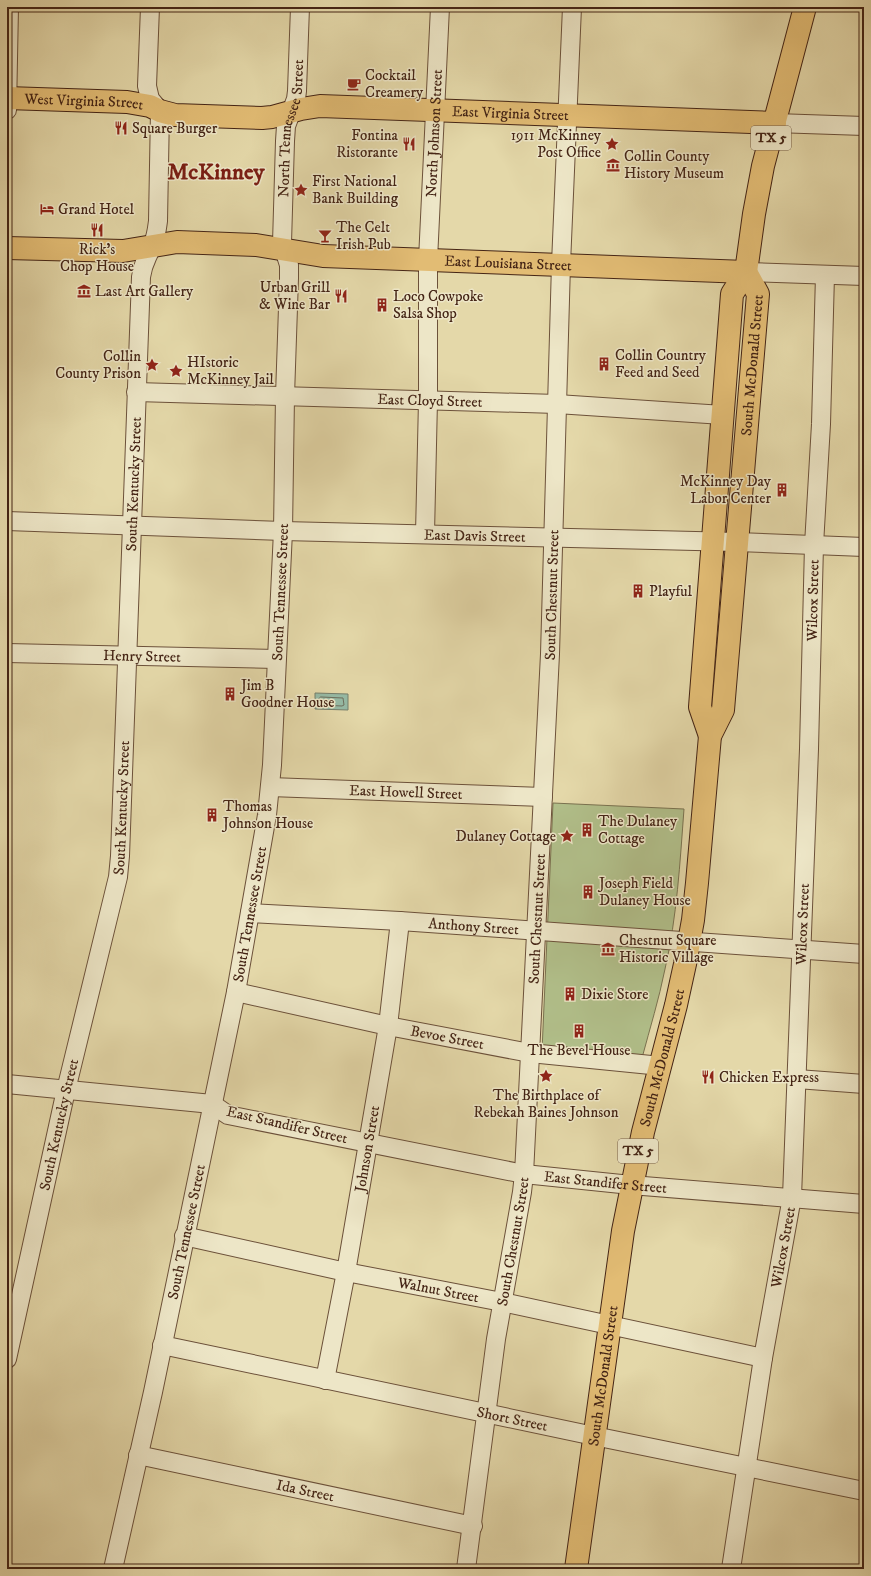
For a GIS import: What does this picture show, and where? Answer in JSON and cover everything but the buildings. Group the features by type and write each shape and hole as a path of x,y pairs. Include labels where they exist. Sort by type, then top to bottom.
{"main road":[{"name":"TX 5","path":"746,272 756,202 763,166 805,7"},
{"name":"West Virginia Street","path":"7,98 127,102 150,106 160,111"},
{"name":"East Virginia Street","path":"160,111 183,116 262,118 320,106 775,123"},
{"name":"East Louisiana Street","path":"7,248 123,251 177,242 256,245 323,256 746,272"},
{"name":"South McDonald Street","path":"576,1569 622,1231 642,1132 679,992 689,942 697,883 710,736 723,710 758,294 746,272 732,294 722,415 700,707 710,736"}],"street":[{"path":"7,110 9,7"},
{"path":"150,7 147,86 150,99 160,111"},
{"name":"North Tennessee Street","path":"283,249 282,225 286,126 298,91 300,7"},
{"name":"North Johnson Street","path":"425,534 428,400 428,260 440,7"},
{"name":"South Chestnut Street","path":"466,1569 502,1302 524,1174 550,654 557,404 572,7"},
{"name":"South Kentucky Street","path":"7,1360 66,1090 118,877 129,656 136,392 141,277 144,263 153,246 158,221 160,111"},
{"name":"East Virginia Street","path":"775,123 864,126"},
{"name":"South Tennessee Street","path":"113,1569 162,1345 236,992 263,841 270,787 283,531 289,265 283,249"},
{"name":"East Louisiana Street","path":"746,272 864,276"},
{"name":"Wilcox Street","path":"731,1569 763,1358 792,1197 809,749 814,545 825,275"},
{"name":"East Cloyd Street","path":"136,392 557,404 722,415"},
{"name":"East Davis Street","path":"7,521 133,524 283,531 737,542 864,547"},
{"name":"Henry Street","path":"7,652 276,659"},
{"name":"East Howell Street","path":"270,787 542,796"},
{"name":"Anthony Street","path":"250,913 864,954"},
{"name":"Johnson Street","path":"325,1380 346,1272 388,1026 400,922"},
{"name":"Bevoe Street","path":"236,992 388,1026 530,1053 660,1066"},
{"path":"797,1079 864,1084"},
{"path":"7,1084 212,1104"},
{"name":"East Standifer Street","path":"212,1104 228,1114 524,1174 631,1185 864,1204"},
{"name":"Walnut Street","path":"184,1236 346,1272 502,1302 763,1358"},
{"name":"Short Street","path":"162,1345 864,1491"},
{"name":"Ida Street","path":"138,1455 473,1526"}],"shaded area":[{"name":"Chestnut Square Historic Village","path":"553,803 684,809 678,889 669,949 660,991 642,1058 542,1051"}],"water":[{"path":"315,693 348,694 348,710 315,709"}],"place":[{"name":"Cocktail Creamery","path":"354,84"},
{"name":"Square Burger","path":"121,128"},
{"name":"Fontina Ristorante","path":"409,144"},
{"name":"1911 McKinney Post Office","path":"612,144"},
{"name":"Collin County History Museum","path":"613,165"},
{"name":"First National Bank Building","path":"301,190"},
{"name":"Grand Hotel","path":"47,209"},
{"name":"Rick's Chop House","path":"97,230"},
{"name":"The Celt Irish Pub","path":"325,236"},
{"name":"Last Art Gallery","path":"84,291"},
{"name":"Urban Grill & Wine Bar","path":"341,296"},
{"name":"Loco Cowpoke Salsa Shop","path":"382,305"},
{"name":"Collin Country Feed and Seed","path":"604,364"},
{"name":"Collin County Prison","path":"152,365"},
{"name":"HIstoric McKinney Jail","path":"176,371"},
{"name":"McKinney Day Labor Center","path":"782,490"},
{"name":"Playful","path":"638,591"},
{"name":"Jim B Goodner House","path":"230,694"},
{"name":"Thomas Johnson House","path":"212,815"},
{"name":"The Dulaney Cottage","path":"587,830"},
{"name":"Dulaney Cottage","path":"567,836"},
{"name":"Joseph Field Dulaney House","path":"588,892"},
{"name":"Chestnut Square Historic Village","path":"608,949"},
{"name":"Dixie Store","path":"570,994"},
{"name":"The Bevel House","path":"579,1031"},
{"name":"The Birthplace of Rebekah Baines Johnson","path":"546,1076"},
{"name":"Chicken Express","path":"708,1077"}],"district":[{"name":"McKinney","path":"216,172"}]}
